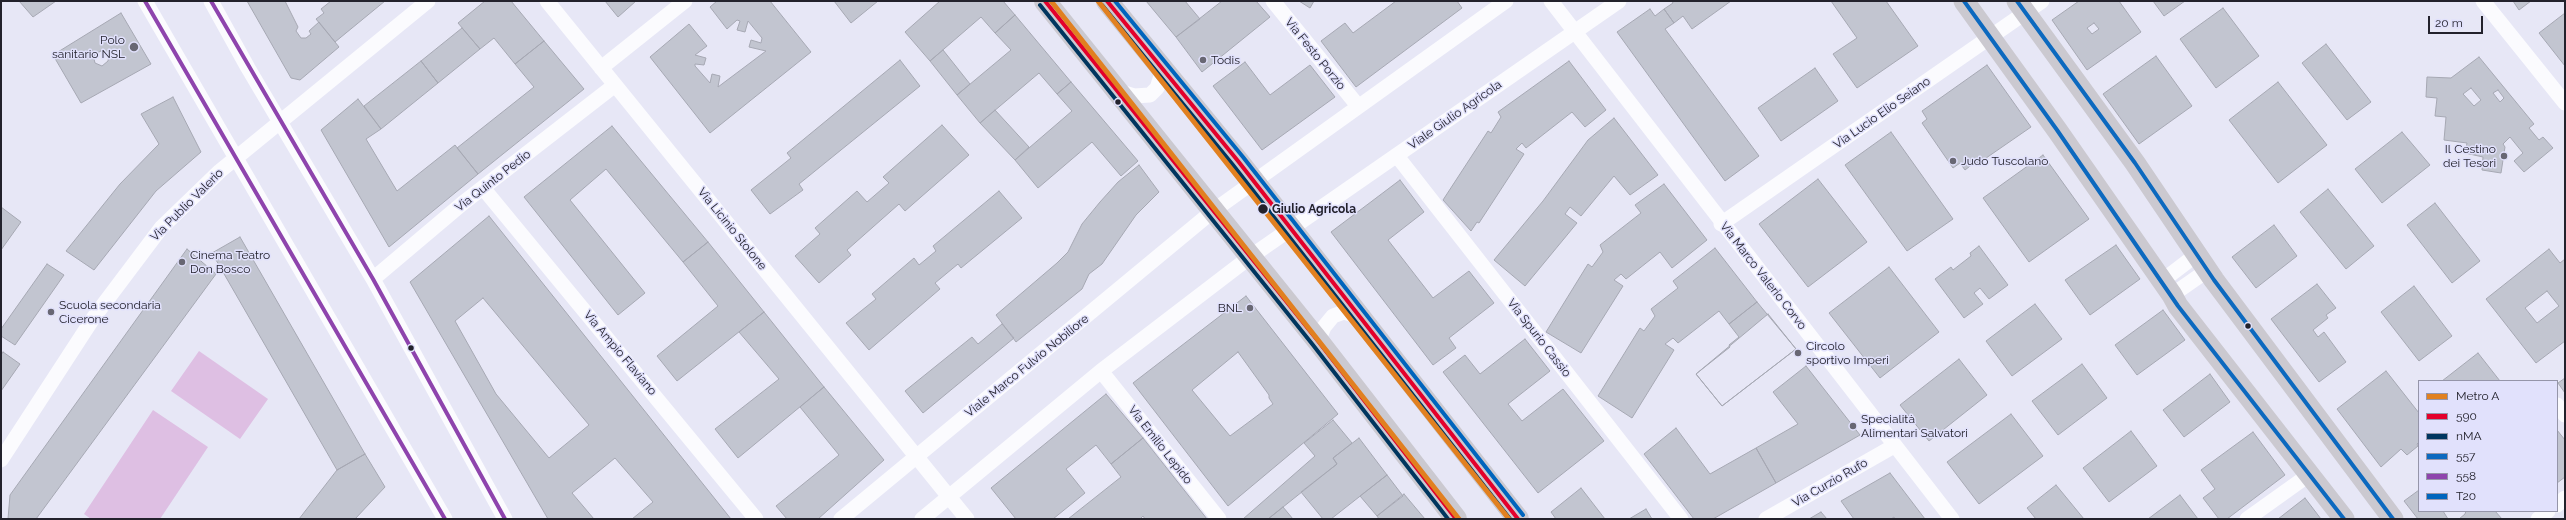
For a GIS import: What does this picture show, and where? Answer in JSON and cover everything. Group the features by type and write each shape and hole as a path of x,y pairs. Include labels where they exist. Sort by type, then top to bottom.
{"main road":[{"path":"1045,1 1318,341 1456,519"},
{"path":"1107,1 1254,181 1357,316 1518,519"}],"street":[{"path":"146,1 445,519"},
{"path":"211,1 373,280 506,519"},
{"name":"Via Publio Valerio","path":"1,460 94,317 153,236 193,195 236,158 428,1"},
{"name":"Via Licinio Stolone","path":"547,1 967,519"},
{"path":"601,68 685,1"},
{"name":"Via Festo Porzio","path":"1273,1 1358,106"},
{"path":"1254,181 1506,1"},
{"name":"Via Marco Valerio Corvo","path":"1551,1 1721,224 1952,519"},
{"name":"Viale Giulio Agricola","path":"1250,257 1619,1"},
{"path":"1964,1 2167,288 2178,306 2344,519"},
{"path":"2483,1 2565,103"},
{"path":"2028,5 2202,263 2393,519"},
{"name":"Via Lucio Elio Seiano","path":"1721,224 1990,38 2028,5"},
{"path":"1118,91 1134,96 1150,94 1157,88 1163,70"},
{"name":"Via Quinto Pedio","path":"373,280 483,188 615,85"},
{"name":"Via Spurio Cassio","path":"1397,156 1681,519"},
{"name":"Viale Marco Fulvio Nobiliore","path":"841,519 1213,211 1254,181"},
{"name":"Via Ampio Flaviano","path":"483,188 756,519"},
{"path":"922,519 1102,370 1250,257"},
{"path":"2167,288 2202,263"},
{"path":"1318,341 1324,327 1333,316 1344,312 1357,316"},
{"name":"Via Emilio Lepido","path":"1102,370 1218,519"},
{"path":"2558,406 2565,415"},
{"name":"Via Curzio Rufo","path":"1766,519 1894,446"},
{"path":"2248,519 2310,474"},
{"path":"2538,519 2547,512"}],"shaded area":[{"path":"199,351 268,399 240,439 171,391"},
{"path":"153,410 208,447 160,519 91,519 84,514"}],"building":[{"path":"19,1 56,1 33,17"},
{"path":"247,1 285,1 298,27 296,31 301,38 306,38 311,34 309,31 319,22 339,47 300,80 291,78"},
{"path":"331,1 385,1 335,42 316,19 324,13 321,9"},
{"path":"485,1 511,1 544,41 515,64 494,38 480,49 458,23"},
{"path":"605,1 636,1 618,17"},
{"path":"717,1 770,1 811,52 710,133 650,57 689,24 707,46 695,55 706,58 704,65 695,64 695,66 710,83 712,74 720,76 718,87 766,51 749,47 751,40 761,43 762,38 748,21 745,32 737,30 740,21 737,20 727,29 710,7"},
{"path":"834,1 878,1 851,23"},
{"path":"940,1 1003,1 1015,15 995,33 981,17 930,61 905,32"},
{"path":"1146,1 1185,1 1200,19 1176,37"},
{"path":"1222,1 1256,1 1270,17 1202,72 1176,37"},
{"path":"1299,1 1314,1 1310,8"},
{"path":"1396,1 1457,1 1462,8 1356,87 1321,41 1345,23 1353,33"},
{"path":"1672,1 1731,1 1692,29 1683,16 1674,23 1664,9 1673,3"},
{"path":"1831,1 1886,1 1918,46 1857,88 1833,54 1857,38"},
{"path":"2079,1 2119,1 2141,32 2087,70 2052,20","holes":["2094,23 2099,29 2092,34 2087,28"]},
{"path":"2153,1 2185,1 2164,16"},
{"path":"2513,1 2531,1 2519,10"},
{"path":"2223,8 2259,56 2216,88 2180,39"},
{"path":"1650,9 1655,16 1664,9 1674,23 1665,29 1759,156 1725,181 1617,32"},
{"path":"121,13 151,64 81,103 53,55","holes":["101,51 109,56 108,61 102,66 95,63 95,54"]},
{"path":"2565,13 2565,66 2539,33"},
{"path":"1015,15 1071,82 1057,94 1039,73 980,123 957,95 1011,50 995,33"},
{"path":"462,28 480,49 438,83 421,61"},
{"path":"544,41 584,89 478,174 457,148 534,87 515,64"},
{"path":"2326,44 2371,102 2347,120 2302,63"},
{"path":"943,50 970,84 957,95 930,61"},
{"path":"2156,56 2192,106 2139,144 2103,94"},
{"path":"2479,57 2534,124 2529,128 2539,140 2543,137 2553,148 2524,172 2514,161 2523,153 2510,137 2503,144 2505,147 2501,173 2482,170 2483,157 2465,153 2467,143 2444,140 2446,117 2435,116 2437,98 2426,97 2427,77 2451,78","holes":["2471,88 2481,100 2474,106 2463,94","2498,90 2504,98 2500,102 2493,93"]},
{"path":"900,60 920,86 799,184 803,190 770,214 751,190 791,158 787,153"},
{"path":"421,61 438,83 381,129 364,106"},
{"path":"1569,61 1606,110 1585,127 1572,112 1526,148 1522,143 1516,149 1524,154 1479,223 1477,222 1471,231 1443,200 1488,131 1491,133 1501,117 1498,112"},
{"path":"1245,62 1270,95 1310,65 1335,97 1262,150 1213,86"},
{"path":"1987,65 2031,127 1976,165 1974,163 1965,170 1960,163 1953,168 1922,123 1927,119 1922,111"},
{"path":"1815,68 1838,101 1781,141 1758,108"},
{"path":"1071,82 1138,161 1121,176 1092,142 1038,188 1015,160 1072,111 1057,94"},
{"path":"2278,82 2327,145 2278,183 2229,120"},
{"path":"173,97 201,152 156,191 94,270 66,251 120,184 159,144 141,114"},
{"path":"358,99 381,129 366,139 397,191 455,145 478,174 389,247 321,130"},
{"path":"995,110 1029,147 1015,160 980,123"},
{"path":"1614,118 1658,175 1630,195 1614,176 1581,216 1570,207 1565,214 1577,223 1525,286 1494,260 1543,201 1588,140"},
{"path":"942,125 969,155 905,211 899,204 847,250 851,255 819,283 795,256 820,234 815,228 857,191 867,202 889,183 883,177"},
{"path":"612,126 708,242 683,262 606,169 570,200 645,293 618,315 524,197"},
{"path":"1891,132 1953,219 1907,251 1845,165"},
{"path":"2402,132 2430,165 2382,203 2355,169"},
{"path":"2043,155 2089,219 2029,262 1983,198"},
{"path":"1139,165 1159,192 1136,215 1102,264 1089,274 1082,289 1016,342 996,315 1068,252 1082,224 1118,182"},
{"path":"1818,179 1867,242 1808,287 1759,224"},
{"path":"1400,180 1424,212 1388,240 1433,298 1469,271 1494,303 1449,338 1456,348 1433,365 1331,232"},
{"path":"1664,184 1707,240 1672,268 1660,252 1626,279 1621,274 1614,280 1623,286 1581,353 1546,332 1588,264 1592,267 1603,252 1600,245 1641,213 1635,205"},
{"path":"2328,189 2374,246 2346,269 2300,212"},
{"path":"999,191 1022,218 961,268 958,264 935,283 940,289 869,350 846,323 876,299 872,294 914,258 919,265 936,251 933,246"},
{"path":"2435,203 2480,261 2452,283 2407,225"},
{"path":"1,207 21,222 1,250"},
{"path":"489,216 731,519 632,519 653,502 615,458 572,493 594,519 548,519 410,282","holes":["483,298 589,425 549,458 496,394 455,321"]},
{"path":"2274,225 2297,256 2256,288 2232,257"},
{"path":"240,237 365,454 337,470 212,253"},
{"path":"708,242 764,312 677,381 657,356 718,306 683,262"},
{"path":"2116,245 2140,279 2090,315 2065,280"},
{"path":"1979,246 2008,285 1989,299 1980,288 1974,293 1983,304 1964,318 1935,279 1951,267 1953,270 1971,256 1970,253"},
{"path":"1715,248 1757,302 1729,324 1719,311 1678,343 1673,338 1665,344 1674,350 1632,418 1598,396 1640,328 1644,331 1655,316 1651,309 1678,288 1673,281"},
{"path":"187,249 216,274 36,519 8,519 10,495"},
{"path":"2549,249 2560,263 2565,259 2565,341 2536,363 2486,299","holes":["2547,291 2559,306 2537,323 2525,308"]},
{"path":"47,264 64,275 15,345 1,336 1,329"},
{"path":"1889,267 1939,332 1880,378 1829,313"},
{"path":"2317,284 2336,308 2326,315 2328,318 2313,330 2318,337 2324,332 2346,362 2319,382 2271,319"},
{"path":"2414,286 2452,336 2419,361 2381,312"},
{"path":"1246,296 1338,414 1228,506 1133,383","holes":["1238,352 1269,395 1269,398 1273,404 1230,436 1192,390"]},
{"path":"1757,302 1796,349 1722,406 1696,374 1730,347 1729,345 1739,337 1729,324"},
{"path":"2035,304 2062,339 2012,376 1986,341"},
{"path":"2163,310 2185,340 2137,375 2115,345"},
{"path":"764,312 824,387 738,458 715,429 779,379 739,332"},
{"path":"1768,314 1796,349 1722,406 1696,374"},
{"path":"1002,324 1014,338 923,413 905,391 972,337 978,344"},
{"path":"1525,339 1550,371 1508,404 1522,421 1563,389 1604,441 1538,493 1443,372 1465,355 1480,374"},
{"path":"3,352 20,364 1,391 1,355"},
{"path":"2478,353 2499,380 2443,380"},
{"path":"1959,359 1987,395 1929,441 1900,405"},
{"path":"2082,364 2107,398 2058,435 2032,401"},
{"path":"1806,366 1860,435 1776,483 1756,448 1798,424 1773,392"},
{"path":"2386,371 2418,412 2418,446 2407,455 2401,449 2381,467 2337,409"},
{"path":"2210,374 2230,402 2184,437 2163,410"},
{"path":"2565,378 2565,393 2558,383"},
{"path":"824,387 884,460 818,519 787,519 776,506 839,455 800,407"},
{"path":"1106,394 1143,438 1111,464 1096,445 1066,469 1085,493 1053,519 1016,519 991,488"},
{"path":"2011,414 2043,456 1979,504 1947,462"},
{"path":"1333,420 1352,443 1333,458 1337,464 1268,519 1243,519 1315,456 1304,443"},
{"path":"1676,428 1710,474 1756,448 1776,483 1713,519 1694,519 1644,454"},
{"path":"2131,431 2157,466 2109,502 2083,468"},
{"path":"2558,431 2565,440 2565,477 2558,482"},
{"path":"2253,432 2285,475 2227,519 2219,519 2203,498 2215,489 2201,470"},
{"path":"1143,438 1207,519 1145,519 1143,516 1140,519 1068,519 1121,477 1111,464"},
{"path":"1359,438 1387,475 1331,519 1323,519 1301,492 1337,464 1333,458"},
{"path":"365,454 385,487 355,519 299,519 337,470"},
{"path":"1890,473 1925,519 1895,519 1894,517 1891,519 1854,519 1841,501"},
{"path":"1387,475 1403,496 1377,516 1360,496"},
{"path":"2056,485 2084,519 2036,519 2027,508"},
{"path":"1581,488 1605,519 1556,519 1551,512"},
{"path":"2418,491 2418,512 2444,512 2448,519 2418,519 2404,501"},
{"path":"1404,494 1425,519 1379,519 1377,516"},
{"path":"2180,495 2198,519 2148,519"},
{"path":"2305,498 2321,519 2278,519"},
{"path":"1283,507 1293,519 1268,519"},
{"path":"1646,509 1652,519 1629,519"},
{"path":"1821,512 1827,519 1809,519"},
{"path":"2466,512 2496,512 2502,519 2459,519"}],"metro line":[{"name":"A","path":"1051,1 1459,519"},
{"name":"A","path":"1098,1 1509,519"}],"transit line":[{"name":"558","path":"145,1 445,519"},
{"name":"558","path":"211,1 373,279 505,519"},
{"name":"590","path":"1045,1 1318,341 1456,519"},
{"name":"590","path":"1107,1 1238,161 1518,519"},
{"name":"T20","path":"1115,1 1243,157 1523,515"},
{"name":"557","path":"1964,1 2057,130 2178,306 2344,519"},
{"name":"557","path":"2017,1 2135,163 2214,280 2393,519"},
{"name":"nMA","path":"1040,5 1313,345 1448,519"},
{"name":"nMA","path":"1102,5 1233,165 1510,519"}],"place":[{"name":"Polo sanitario NSL","path":"134,47"},
{"name":"Todis","path":"1203,60"},
{"name":"Il Cestino dei Tesori","path":"2504,156"},
{"name":"Judo Tuscolano","path":"1953,161"},
{"name":"Giulio Agricola","path":"1263,209"},
{"name":"Cinema Teatro Don Bosco","path":"182,262"},
{"name":"BNL","path":"1250,308"},
{"name":"Scuola secondaria Cicerone","path":"51,312"},
{"name":"Circolo sportivo Imperi","path":"1798,353"},
{"name":"Specialità Alimentari Salvatori","path":"1853,426"}]}
